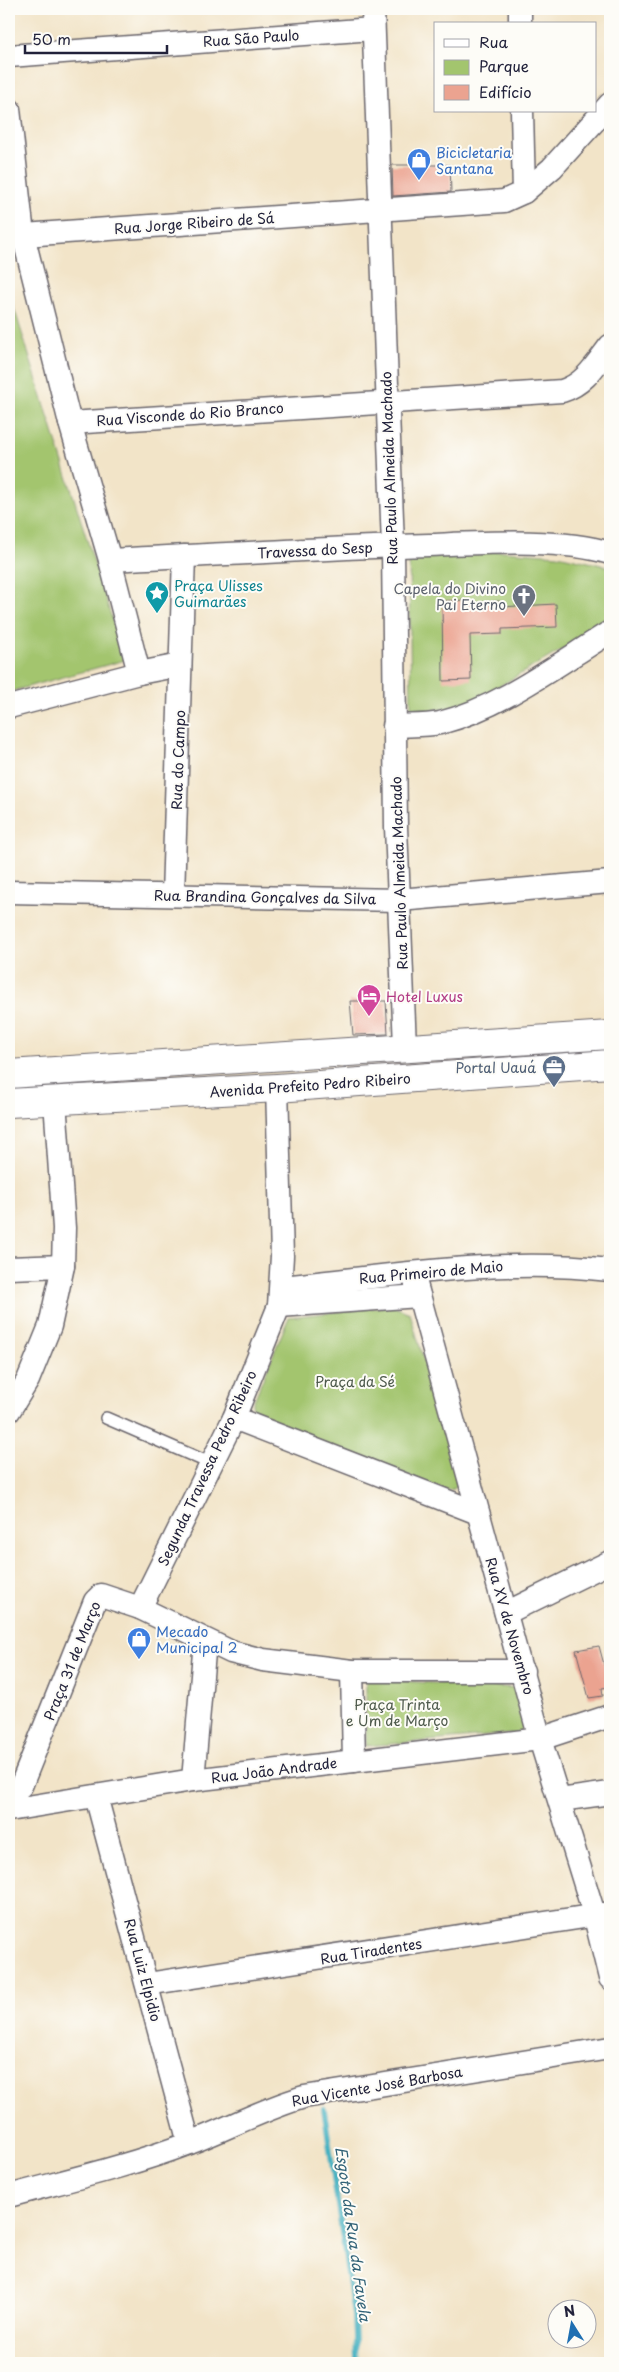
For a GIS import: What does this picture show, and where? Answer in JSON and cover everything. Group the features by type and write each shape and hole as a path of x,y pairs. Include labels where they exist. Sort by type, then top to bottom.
{"main road":[{"path":"9,1074 610,1035"},
{"path":"405,1047 407,1078"},
{"path":"275,1056 277,1088"},
{"name":"Avenida Prefeito Pedro Ribeiro","path":"9,1103 277,1088 610,1064"},
{"path":"52,1072 55,1100"}],"street":[{"path":"520,9 520,22"},
{"name":"Rua São Paulo","path":"9,56 373,19"},
{"name":"Rua Paulo Almeida Machado","path":"373,19 393,546 394,726 405,1047"},
{"path":"524,192 552,168 610,104"},
{"path":"9,109 16,235 110,560 140,673"},
{"path":"522,112 524,192"},
{"name":"Rua Jorge Ribeiro de Sá","path":"16,235 504,200 524,192"},
{"name":"Rua Visconde do Rio Branco","path":"70,423 562,391 574,387 585,378 610,346"},
{"name":"Travessa do Sesp","path":"110,560 393,546 505,543 555,545 610,553"},
{"name":"Rua do Campo","path":"174,895 184,556"},
{"path":"394,726 439,723 478,710 510,694 610,632"},
{"path":"9,707 140,673 180,666"},
{"name":"Rua Brandina Gonçalves da Silva","path":"9,892 399,900 610,882"},
{"name":"Segunda Travessa Pedro Ribeiro","path":"140,1608 234,1418 281,1296 277,1088"},
{"path":"9,1411 28,1380 50,1326 63,1266 64,1228 55,1100"},
{"name":"Rua Primeiro de Maio","path":"281,1296 413,1273 480,1265 536,1265 609,1273"},
{"path":"9,1268 63,1266"},
{"name":"Rua XV de Novembro","path":"413,1273 540,1739 560,1800 603,1915 610,1978"},
{"name":"Rua Primeiro de Maio","path":"281,1296 419,1296"},
{"path":"234,1418 478,1513"},
{"path":"506,1613 610,1562"},
{"name":"Praça 31 de Março","path":"11,1802 21,1786 98,1596 106,1595 140,1608 231,1652 263,1660 352,1671 523,1671"},
{"path":"193,1780 205,1641"},
{"path":"352,1671 354,1761"},
{"name":"Rua João Andrade","path":"11,1802 96,1796 193,1780 540,1739 610,1716"},
{"path":"560,1800 610,1793"},
{"name":"Rua Luiz Elpidio","path":"96,1796 189,2143"},
{"name":"Rua Tiradentes","path":"147,1984 603,1915"},
{"name":"Rua Vicente José Barbosa","path":"9,2196 140,2160 189,2143 265,2110 304,2097 610,2048"}],"lane":[{"path":"106,1418 212,1464"}],"green space":[{"path":"9,292 125,660 9,692"},
{"path":"504,551 558,555 610,567 610,622 465,706 411,713 409,555"},
{"name":"Praça da Sé","path":"392,1306 410,1313 459,1482 454,1489 447,1490 259,1422 252,1405 289,1317"},
{"name":"Praça Trinta e Um de Março","path":"366,1679 519,1688 524,1733 366,1746"}],"building":[{"name":"Bicicletaria Santana","path":"392,165 450,165 451,192 393,196"},
{"path":"469,600 469,603 500,601 500,607 556,604 557,627 502,629 502,634 470,635 471,680 443,681 442,601"},
{"name":"Hotel Luxus","path":"350,1001 386,1001 388,1034 353,1035"},
{"path":"599,1646 610,1687 602,1688 603,1696 589,1698 576,1650"}],"waterway":[{"name":"Esgoto da Rua da Favela","path":"324,2109 354,2316 356,2363"}],"place":[{"name":"Bicicletaria Santana","path":"419,181"},
{"name":"Praça Ulisses Guimarães","path":"157,614"},
{"name":"Capela do Divino Pai Eterno","path":"524,617"},
{"name":"Hotel Luxus","path":"369,1017"},
{"name":"Portal Uauá","path":"554,1088"},
{"name":"Mecado Municipal 2","path":"139,1660"}]}
